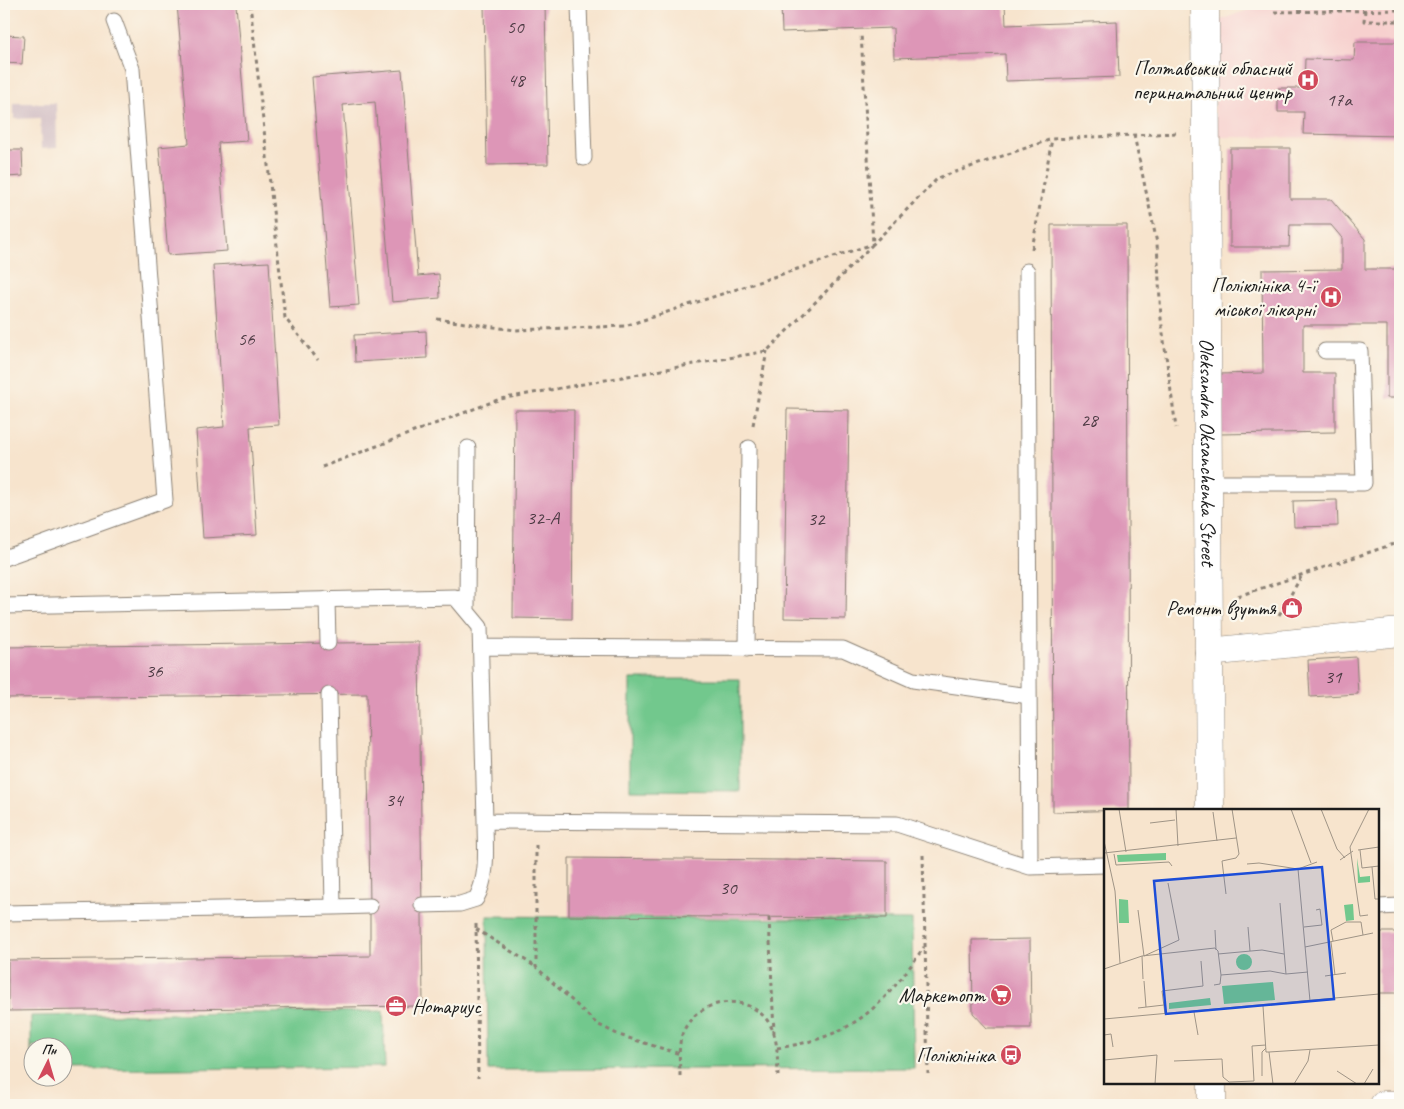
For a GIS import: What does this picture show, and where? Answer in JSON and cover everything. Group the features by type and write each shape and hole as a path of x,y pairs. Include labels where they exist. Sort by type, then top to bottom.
{"street":[{"name":"Oleksandra Oksanchenka Street","path":"1205,4 1210,809"},
{"path":"1209,652 1400,632"},
{"path":"1212,1084 1212,1105"},
{"path":"1384,1105 1400,1105"}],"lane":[{"path":"579,4 584,158"},
{"path":"4,558 165,500 132,69 114,21"},
{"path":"1027,272 1030,867"},
{"path":"1208,483 1364,483 1360,351 1324,351"},
{"path":"467,611 468,448"},
{"path":"747,649 749,448"},
{"path":"4,606 455,596 480,627 485,874 482,888 476,899 460,904 422,905"},
{"path":"327,599 328,643"},
{"path":"481,647 843,650 913,680 1029,696"},
{"path":"329,694 333,907"},
{"path":"484,821 897,824 1030,867 1104,865"},
{"path":"4,913 370,906"},
{"path":"1379,907 1400,906"}],"path":[{"path":"250,4 285,318 318,360"},
{"path":"1365,10 1364,22 1400,21"},
{"path":"1274,12 1400,10"},
{"path":"861,33 873,244"},
{"path":"749,448 767,351 938,178 1052,138 1206,132"},
{"path":"1134,135 1157,243 1161,320 1176,430"},
{"path":"1027,272 1052,138"},
{"path":"437,319 514,330 625,326 873,244"},
{"path":"322,467 500,399 767,351"},
{"path":"1235,597 1400,542"},
{"path":"1260,646 1301,576"},
{"path":"536,822 536,967"},
{"path":"922,832 928,1074"},
{"path":"476,899 478,1078"},
{"path":"769,918 774,1033 777,1048 778,1076"},
{"path":"476,928 536,967 597,1024 619,1035 680,1054"},
{"path":"777,1048 820,1040 835,1035 855,1024 875,1008 901,980 925,946"},
{"path":"680,1076 681,1038 687,1024 710,1005 726,1002 748,1006 766,1020 774,1033"}],"shaded area":[{"name":"Полтавський обласний перинатальний центр","path":"1264,4 1400,4 1400,138 1215,137 1215,22"},
{"path":"14,103 56,103 57,148 41,149 40,118 14,119"}],"green space":[{"path":"630,679 740,679 740,791 630,790"},
{"path":"487,916 912,920 914,1068 488,1070"},
{"path":"383,1011 385,1067 72,1070 72,1036 31,1036 31,1016"}],"building":[{"path":"177,4 236,4 247,141 218,143 227,251 168,255 159,147 189,144"},
{"path":"484,4 545,4 548,164 487,165"},
{"path":"781,4 1005,4 1006,25 1117,21 1119,77 1006,81 1005,54 894,58 893,28 782,32"},
{"path":"4,35 24,36 22,64 4,63"},
{"path":"1355,42 1400,42 1400,136 1303,134 1304,112 1278,112 1278,88 1304,88 1305,59 1354,60"},
{"path":"402,70 418,276 439,274 440,298 392,302 375,102 343,105 359,305 330,307 312,77"},
{"name":"Поліклініка 4-ї міської лікарні","path":"1230,148 1290,148 1290,199 1331,199 1365,239 1365,269 1400,269 1400,398 1387,398 1387,325 1303,325 1303,373 1335,373 1335,432 1219,434 1218,374 1263,373 1262,270 1342,269 1342,238 1331,225 1290,225 1289,247 1230,247"},
{"path":"4,150 22,150 23,176 6,177 7,194 4,195"},
{"path":"1051,225 1127,225 1129,809 1053,812"},
{"path":"269,262 279,425 250,427 257,535 203,538 196,430 224,427 213,265"},
{"path":"426,331 427,358 355,362 354,335"},
{"path":"787,409 849,410 846,619 784,618"},
{"path":"515,410 574,410 572,619 513,618"},
{"path":"1337,500 1338,526 1294,527 1293,501"},
{"name":"Ремонт взуття","path":"1292,600 1299,605 1292,616 1285,611"},
{"path":"419,642 423,1006 8,1011 8,960 370,956 370,906 367,694 4,698 4,647"},
{"path":"1356,657 1358,694 1310,697 1308,660"},
{"path":"569,858 887,861 887,918 569,916"},
{"path":"1379,932 1400,932 1400,993 1379,993"},
{"path":"1030,939 1031,1028 987,1028 973,1013 972,940"}],"place":[{"name":"Полтавський обласний перинатальний центр","path":"1308,80"},
{"name":"Поліклініка 4-ї міської лікарні","path":"1331,297"},
{"name":"Ремонт взуття","path":"1292,608"},
{"name":"Маркетопт","path":"1001,995"},
{"name":"Нотариус","path":"396,1006"},
{"name":"Поліклініка","path":"1011,1055"}]}
